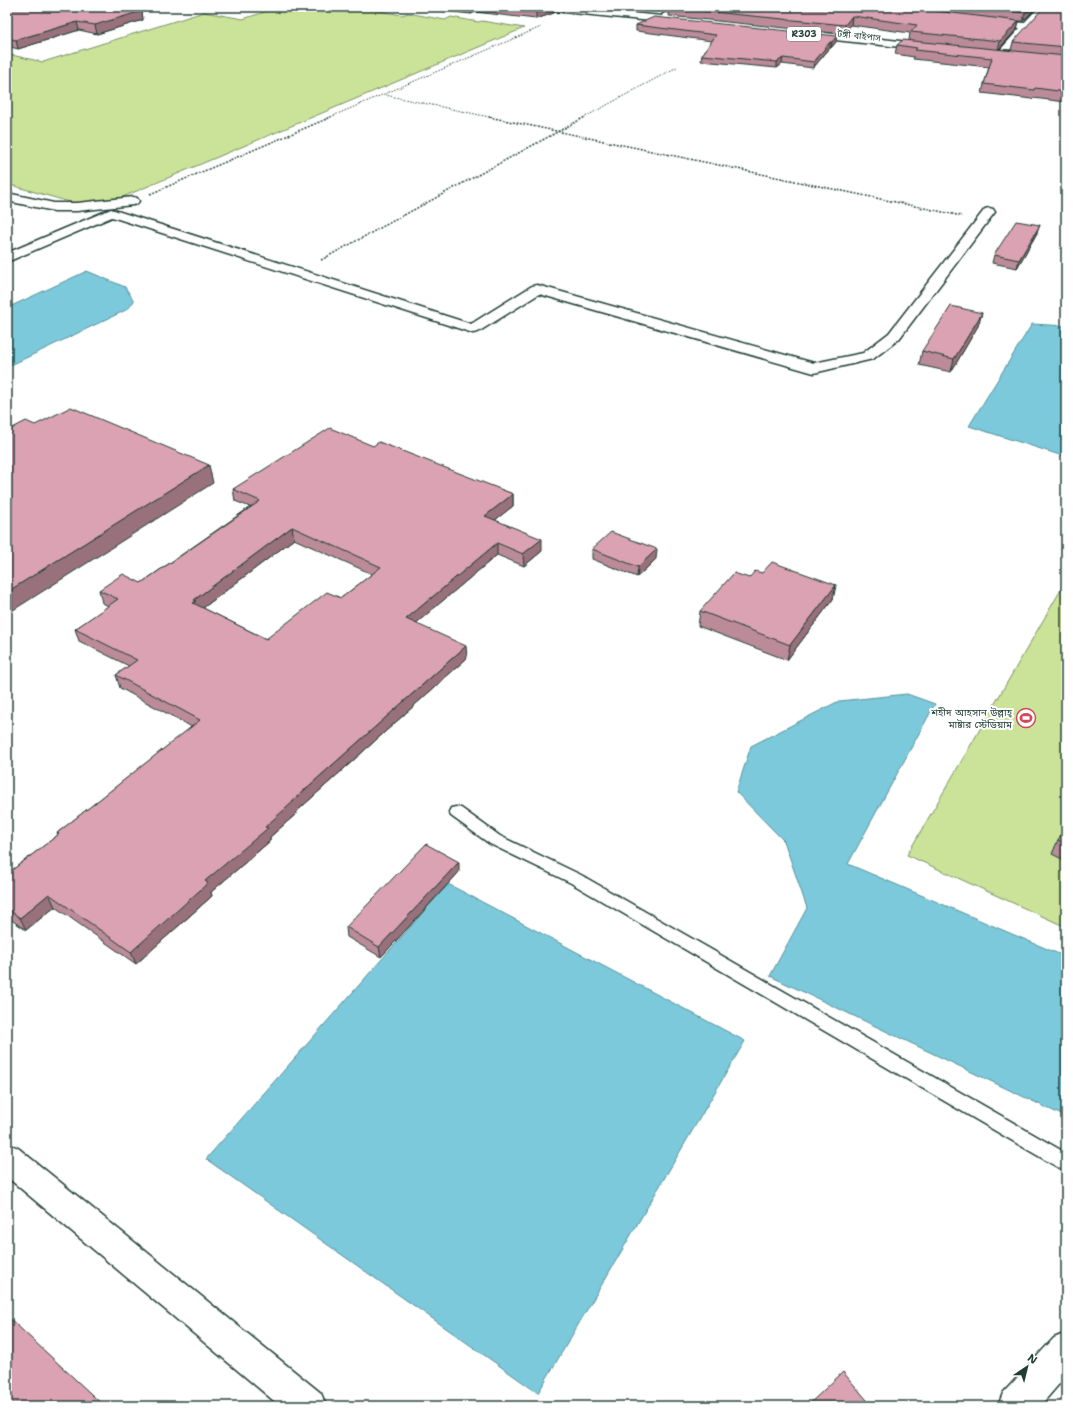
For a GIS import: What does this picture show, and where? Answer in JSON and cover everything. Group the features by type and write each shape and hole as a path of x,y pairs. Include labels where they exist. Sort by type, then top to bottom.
{"main road":[{"name":"টঙ্গী বাইপাস","path":"543,7 940,46 580,7"},
{"path":"1004,52 1041,10"},
{"path":"975,20 1026,26"},
{"path":"7,197 54,207 77,208 133,201"},
{"path":"7,258 111,213 133,201"},
{"path":"111,213 473,329 537,289 814,368 868,356 894,336 989,212"},
{"path":"7,1158 308,1406"},
{"path":"1016,1406 1066,1350"}],"lane":[{"path":"631,12 647,7"},
{"path":"456,812 495,840 576,879 1066,1163"}],"path":[{"path":"133,201 385,95 541,27"},
{"path":"297,273 677,67"},
{"path":"385,95 964,216"}],"green space":[{"path":"280,7 341,7 356,10 361,8 402,15 408,13 445,20 451,17 524,28 94,209 7,184 7,54 43,62 204,12 243,19"},
{"name":"শহীদ আহসান উল্লাহ্‌ মাষ্টার স্টেডিয়াম","path":"1066,581 1066,927 907,855"}],"water":[{"path":"87,271 125,287 134,301 128,309 7,367 7,308"},
{"path":"1032,324 1066,326 1066,457 969,426"},
{"path":"907,694 935,704 848,864 1066,957 1066,1117 770,976 807,908 784,841 736,792 751,746 839,701"},
{"path":"448,884 745,1041 538,1393 206,1159"}],"building":[{"path":"7,7 127,7 124,8 142,11 95,25 77,22 16,40 7,38"},
{"path":"503,7 547,7 536,11"},
{"path":"902,7 1019,21 1000,41 911,32 917,25 852,16 845,25 670,8"},
{"path":"974,7 1031,7 1025,13"},
{"path":"1044,7 1066,7 1066,47 1013,42"},
{"path":"654,17 837,36 832,42 830,42 814,62 783,58 777,62 702,55 716,35 636,25"},
{"path":"903,40 1066,56 1066,92 984,84 992,58 915,50 917,48 897,45"},
{"path":"1016,221 1040,225 1019,260 994,255"},
{"path":"951,306 982,313 954,359 922,351"},
{"path":"71,407 209,465 7,592 7,431 26,421 35,425"},
{"path":"330,428 373,446 379,442 513,494 485,516 542,539 523,554 497,543 406,619 466,646 292,801 294,801 265,827 268,828 205,881 208,883 131,952 49,894 20,918 7,908 7,874 200,720 116,675 137,660 75,629 118,599 99,590 123,574 141,583 260,501 233,489","holes":["292,527 381,567 341,598 327,592 266,639 193,603 196,601 194,600"]},
{"path":"611,532 657,549 638,567 592,549"},
{"path":"772,562 836,585 790,645 700,611 734,573 749,578 755,571 762,573"},
{"path":"1066,827 1066,844 1058,840"},
{"path":"426,844 459,862 379,947 346,927"},
{"path":"7,1316 104,1406 7,1406"},
{"path":"843,1372 872,1406 807,1406"}],"place":[{"name":"শহীদ আহসান উল্লাহ্‌ মাষ্টার স্টেডিয়াম","path":"1026,718"}]}
